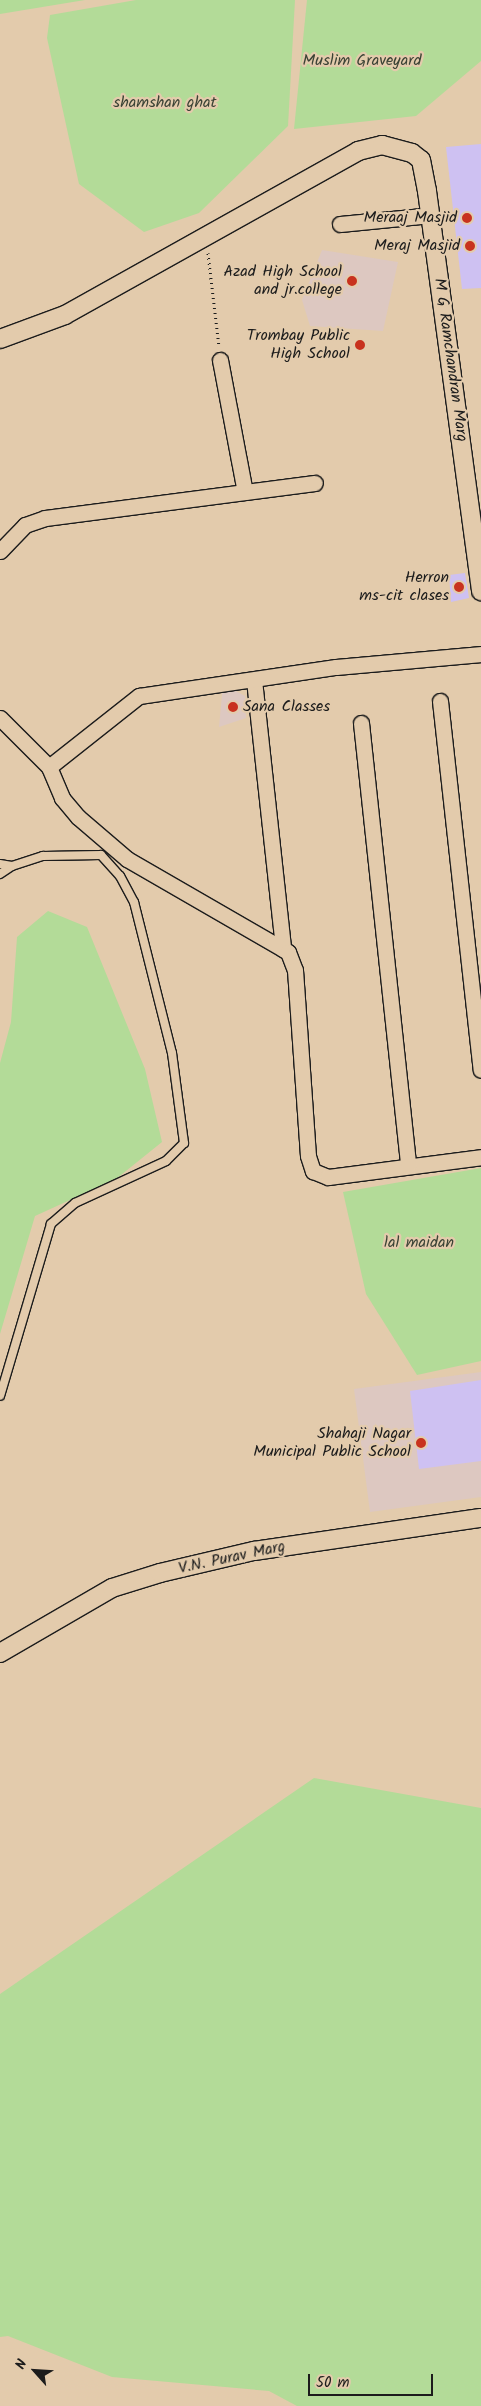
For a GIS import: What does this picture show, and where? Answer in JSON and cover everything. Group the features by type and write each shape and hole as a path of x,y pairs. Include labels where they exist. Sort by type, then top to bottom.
{"street":[{"name":"M G Ramchandran Marg","path":"0,339 65,315 358,151 382,145 401,148 421,160 431,215 481,591"},
{"path":"340,224 431,215"},
{"path":"220,360 245,492"},
{"path":"0,551 25,525 45,518 315,483"},
{"path":"49,767 139,696 254,680 481,654"},
{"path":"254,680 283,949 295,970 308,1156 313,1171 328,1177 481,1157"},
{"path":"440,701 481,1070"},
{"path":"0,718 49,767 62,798 128,859 283,949"},
{"path":"361,723 408,1166"},
{"name":"V.N. Purav Marg","path":"0,1653 112,1588 160,1574 254,1552 481,1518"}],"lane":[{"path":"0,874 12,866 44,856 101,855 120,876 134,902 172,1053 184,1143 166,1161 75,1204 51,1224 0,1396"},
{"path":"0,864 12,866"}],"path":[{"path":"206,235 220,360"}],"shaded area":[{"name":"Azad High School and jr.college","path":"322,250 398,262 383,331 310,326 302,300"},
{"name":"Sana Classes","path":"223,684 245,696 246,718 219,727"},
{"name":"Shahaji Nagar Municipal Public School","path":"481,1372 481,1497 370,1512 354,1389"}],"green space":[{"path":"0,0 85,0 0,14"},
{"name":"shamshan ghat","path":"136,0 295,0 288,126 199,213 144,232 79,184 47,38 50,15"},
{"name":"Muslim Graveyard","path":"307,0 481,0 481,61 416,116 294,129"},
{"path":"48,911 87,927 145,1069 162,1142 116,1179 35,1216 0,1334 0,1063 11,1022 17,937"},
{"name":"lal maidan","path":"481,1168 481,1361 417,1375 366,1294 343,1192"},
{"path":"314,1778 481,1808 481,2406 297,2406 269,2391 112,2377 8,2336 0,2337 0,1994"}],"building":[{"name":"Meraaj Masjid","path":"481,144 481,288 462,289 446,147"},
{"name":"Herron ms-cit clases","path":"465,573 469,598 451,602 449,575"},
{"path":"481,1380 481,1461 419,1469 410,1391"}],"place":[{"name":"Meraaj Masjid","path":"467,218"},
{"name":"Meraj Masjid","path":"470,246"},
{"name":"Azad High School and jr.college","path":"352,281"},
{"name":"Trombay Public High School","path":"360,345"},
{"name":"Herron ms-cit clases","path":"459,587"},
{"name":"Sana Classes","path":"233,707"},
{"name":"Shahaji Nagar Municipal Public School","path":"421,1443"}]}
